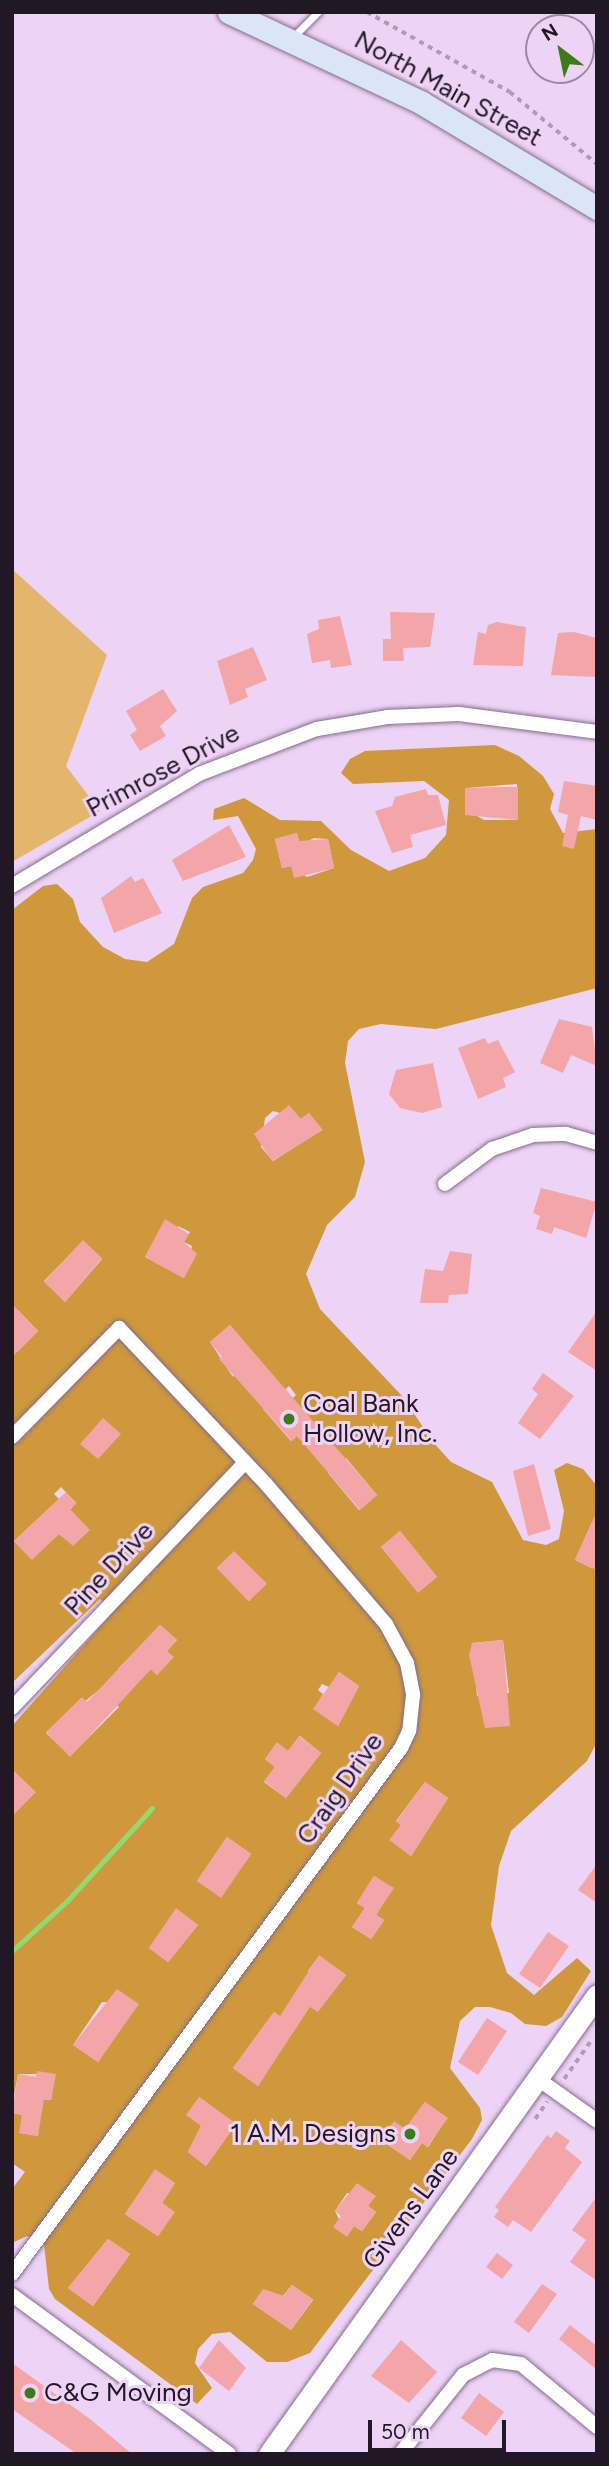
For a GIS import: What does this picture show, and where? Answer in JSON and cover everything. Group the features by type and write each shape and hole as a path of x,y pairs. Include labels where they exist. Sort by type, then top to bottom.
{"main road":[{"name":"North Main Street","path":"229,12 292,38 422,103 597,208"}],"street":[{"name":"Primrose Drive","path":"12,886 199,774 317,729 449,714 531,719 597,732"},
{"path":"445,1184 492,1149 521,1138 566,1134 597,1143"},
{"name":"Craig Drive","path":"12,1437 119,1328 243,1465 267,1484 394,1634 412,1680 409,1731 12,2274"},
{"name":"Pine Drive","path":"12,1708 243,1465"},
{"name":"Givens Lane","path":"269,2454 597,1995"},
{"path":"538,2079 597,2122"},
{"path":"12,2295 229,2454"},
{"path":"400,2454 464,2375 492,2360 521,2364 597,2427"}],"lane":[{"path":"292,38 318,12"}],"path":[{"path":"367,12 510,92 597,163"}],"shaded area":[{"path":"12,569 107,655 66,766 100,811 12,862"},
{"path":"495,745 519,756 543,776 554,794 550,809 563,833 597,829 597,988 436,1029 381,1024 359,1029 348,1041 345,1063 365,1162 355,1197 327,1225 306,1274 320,1309 403,1397 433,1442 451,1462 492,1482 523,1540 546,1545 559,1539 564,1511 554,1470 567,1463 583,1469 597,1486 597,1524 592,1522 575,1560 592,1568 597,1562 597,1742 587,1761 511,1831 499,1866 491,1925 507,1973 534,1995 577,1958 591,1971 562,2017 546,2026 525,2024 511,2013 490,2007 475,2007 460,2021 450,2068 480,2108 482,2120 472,2139 310,2353 287,2362 267,2362 230,2332 212,2334 198,2349 195,2363 212,2388 197,2404 55,2299 49,2289 44,2244 27,2236 12,2243 12,2189 25,2172 12,2163 12,2113 22,2115 20,2133 38,2136 40,2099 51,2100 55,2074 18,2074 12,2107 12,1816 35,1792 12,1781 12,1726 115,1610 100,1599 12,1683 12,1348 17,1352 38,1331 18,1310 12,1315 12,910 43,886 57,884 73,899 80,922 103,947 125,959 147,962 174,944 192,898 203,887 243,873 253,860 256,849 238,816 213,820 214,809 244,798 280,820 321,821 351,850 389,871 425,858 446,835 449,800 424,781 353,784 341,773 350,759 365,751","holes":["517,784 517,820 484,820 465,809 465,788","297,833 300,845 314,838 328,839 334,868 307,877 291,866 282,868 275,839","273,1111 301,1119 309,1113 322,1130 273,1161 261,1147 265,1118","178,1226 190,1232 184,1242 192,1246 184,1278 145,1257 160,1229 173,1235","83,1241 102,1259 65,1302 44,1281","230,1325 247,1345 233,1377 210,1342","289,1386 296,1395 289,1402 330,1437 313,1453 297,1436 291,1441 263,1409","346,1458 377,1495 359,1510 328,1473","61,1487 76,1503 69,1511 71,1543 59,1534 31,1559 14,1541 59,1499 54,1494","400,1531 437,1577 418,1592 381,1547","234,1552 266,1583 249,1601 217,1568","160,1625 177,1640 167,1651 173,1657 157,1675 151,1669 135,1685 118,1669","503,1640 509,1693 477,1696 472,1643","339,1672 359,1686 338,1726 314,1709 323,1694 318,1690 322,1684 329,1687","100,1689 119,1707 70,1756 46,1733","300,1736 321,1753 286,1798 264,1782 275,1767 265,1759 277,1743 288,1751","425,1782 448,1798 411,1856 390,1840 401,1825 396,1821","227,1837 251,1854 221,1897 197,1881","374,1876 393,1888 376,1915 384,1920 371,1939 352,1927 365,1908 357,1903","176,1909 198,1925 168,1962 149,1948","319,1956 346,1975 336,1988 308,1971","102,2002 138,2004 98,2062 73,2045","274,2012 295,2027 258,2086 233,2068","199,2097 236,2124 206,2166 188,2152 201,2126","425,2102 447,2118 428,2147 422,2143 410,2160 381,2140 394,2122 405,2129","155,2170 175,2183 162,2203 174,2212 158,2236 125,2214","347,2193 375,2196 368,2206 376,2212 362,2231 354,2226 347,2236 335,2211","108,2239 130,2254 93,2306 68,2288","292,2285 313,2300 291,2330 253,2304 263,2290 283,2296"]}],"building":[{"path":"390,612 435,613 430,647 403,648 404,661 383,661 383,639 391,639"},
{"path":"340,616 352,665 331,668 330,660 312,663 307,634 319,629 318,620"},
{"path":"497,622 526,627 523,666 473,665 478,632 486,634 488,625"},
{"path":"574,632 597,638 597,677 551,675 558,633"},
{"path":"253,647 267,680 245,689 248,697 230,705 217,661"},
{"path":"163,689 177,711 160,726 166,736 140,751 130,735 137,730 126,711"},
{"path":"564,781 597,786 597,820 581,816 574,849 562,846 568,815 558,812"},
{"path":"518,787 518,820 465,815 465,788"},
{"path":"426,789 428,795 438,795 446,825 410,835 413,847 392,853 375,811 392,806 395,797"},
{"path":"229,825 246,857 183,881 172,860"},
{"path":"297,833 299,841 328,839 334,868 294,878 291,866 282,868 275,839"},
{"path":"131,876 135,882 143,878 162,913 114,933 101,898"},
{"path":"559,1019 592,1027 597,1066 571,1055 563,1073 540,1063"},
{"path":"485,1038 488,1044 498,1040 515,1072 503,1078 506,1087 478,1099 458,1048"},
{"path":"433,1063 442,1107 422,1113 400,1108 389,1094 396,1070"},
{"path":"289,1105 301,1119 309,1113 323,1130 272,1161 254,1134"},
{"path":"541,1188 597,1202 586,1238 554,1227 552,1234 536,1229 540,1216 533,1213"},
{"path":"165,1219 189,1234 184,1242 197,1254 184,1278 145,1257"},
{"path":"83,1240 102,1258 65,1302 44,1282"},
{"path":"450,1251 472,1254 468,1294 449,1295 448,1303 420,1303 425,1269 443,1271"},
{"path":"12,1304 38,1331 12,1357"},
{"path":"597,1311 597,1371 568,1352"},
{"path":"230,1325 377,1495 360,1510 297,1436 292,1441 219,1359 222,1357 210,1342"},
{"path":"543,1373 574,1396 540,1439 518,1423 538,1394 532,1389"},
{"path":"103,1418 121,1434 98,1459 80,1444"},
{"path":"534,1464 551,1529 528,1536 513,1471"},
{"path":"66,1492 76,1504 70,1509 90,1530 73,1546 59,1534 32,1560 14,1541"},
{"path":"597,1511 597,1570 575,1560"},
{"path":"400,1531 437,1577 418,1593 381,1547"},
{"path":"234,1551 267,1584 248,1601 217,1568"},
{"path":"160,1625 177,1640 167,1651 174,1657 157,1675 151,1669 70,1757 46,1732 82,1697 87,1702"},
{"path":"503,1640 510,1726 485,1728 469,1655 472,1643"},
{"path":"339,1672 359,1686 338,1726 313,1709"},
{"path":"299,1736 321,1753 286,1798 264,1781 275,1767 265,1759 277,1742 288,1751"},
{"path":"12,1769 36,1792 12,1816"},
{"path":"425,1782 448,1798 411,1856 389,1840 401,1825 396,1822"},
{"path":"227,1837 251,1854 221,1898 197,1881"},
{"path":"597,1864 597,1903 578,1890"},
{"path":"374,1876 394,1888 376,1915 384,1920 371,1939 352,1927 365,1908 357,1903"},
{"path":"176,1908 198,1925 168,1962 149,1948"},
{"path":"548,1932 569,1946 540,1988 519,1974"},
{"path":"319,1955 346,1975 318,2012 310,2007 258,2086 233,2068 274,2012 280,2016"},
{"path":"117,1989 139,2004 98,2062 73,2045"},
{"path":"487,2018 507,2031 478,2075 458,2062"},
{"path":"37,2071 56,2074 51,2100 44,2099 38,2136 19,2133 22,2115 12,2113 18,2074 36,2077"},
{"path":"199,2097 236,2124 206,2166 188,2152 201,2126 186,2115"},
{"name":"1 A.M. Designs","path":"425,2102 448,2118 427,2147 422,2143 410,2160 381,2140 394,2121 405,2129"},
{"path":"556,2131 570,2141 565,2148 582,2162 531,2232 513,2220 508,2227 494,2217 499,2210 495,2207 547,2135 551,2138"},
{"path":"155,2169 175,2183 162,2203 175,2212 158,2236 125,2214"},
{"path":"357,2183 376,2196 368,2206 376,2212 362,2231 354,2226 347,2237 333,2227 341,2216 335,2211"},
{"path":"597,2196 597,2281 570,2262 586,2240 572,2230"},
{"path":"108,2239 130,2254 93,2306 68,2288"},
{"path":"497,2253 513,2265 502,2279 486,2267"},
{"path":"542,2284 557,2294 529,2333 514,2322"},
{"path":"292,2285 313,2299 291,2330 253,2304 263,2289 284,2296"},
{"path":"570,2325 597,2346 597,2370 559,2339"},
{"path":"219,2340 246,2368 229,2391 199,2368"},
{"path":"401,2340 437,2372 409,2403 371,2376"},
{"path":"12,2363 90,2419 132,2454 77,2454 12,2409"},
{"path":"479,2393 504,2412 486,2436 461,2418"}],"waterway":[{"path":"12,1951 67,1901 152,1808"}],"place":[{"name":"Coal Bank Hollow, Inc.","path":"289,1419"},
{"name":"1 A.M. Designs","path":"410,2134"},
{"name":"C&G Moving","path":"30,2393"}]}
